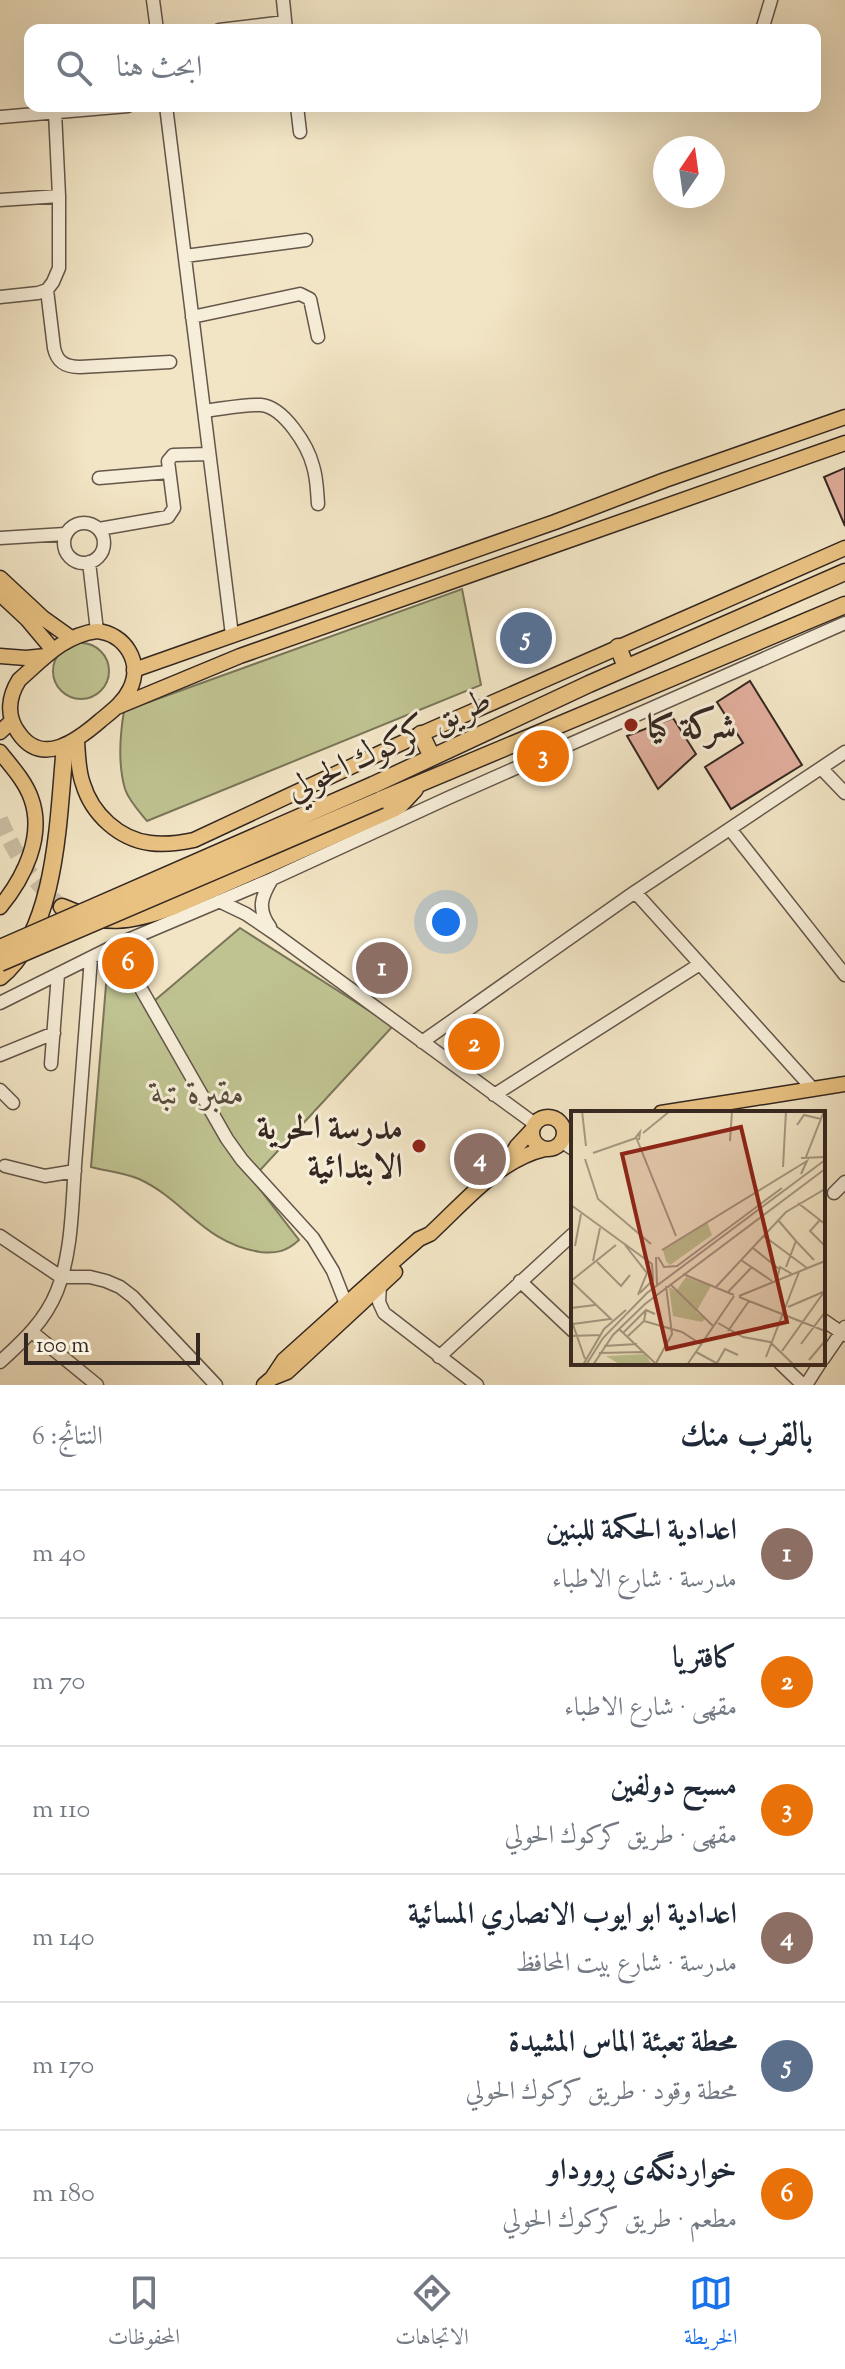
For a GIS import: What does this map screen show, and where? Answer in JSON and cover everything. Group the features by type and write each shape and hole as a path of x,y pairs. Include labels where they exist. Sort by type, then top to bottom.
{"highway":[{"name":"طريق كركوك الحولي","path":"0,963 377,792 432,757 626,667 845,572"},
{"name":"طريق كركوك الحولي","path":"0,948 377,792 420,783 845,605"},
{"path":"618,647 626,667"},
{"path":"421,734 432,757"},
{"path":"0,977 27,946 44,901 71,743"},
{"path":"62,907 101,920 131,919 159,912 393,809 420,783"}],"main road":[{"path":"134,670 845,417"},
{"path":"117,707 131,688 133,658 125,644 112,634 97,631 71,638 50,653 19,680 10,704 12,721 30,744 51,749 71,743 117,707 240,656 845,443"},
{"path":"71,743 82,784 92,805 107,823 127,836 149,843 172,844 194,840 421,734 845,548"},
{"path":"0,578 43,618 71,638"},
{"path":"2,599 27,619 50,653"},
{"path":"232,635 240,656"},
{"path":"0,656 26,658 50,653"},
{"path":"0,732 12,721"},
{"path":"0,752 26,786 36,824 26,866 15,888 0,907"},
{"path":"673,1111 845,1084"},
{"path":"268,1382 287,1372 422,1248 430,1234 505,1165 568,1140 564,1131 565,1120 545,1117 517,1146 505,1165"},
{"path":"534,1127 535,1142 545,1149"},
{"path":"268,1382 284,1360 419,1239 430,1234"}],"street":[{"path":"153,0 156,24"},
{"path":"283,0 286,24"},
{"path":"764,24 771,0"},
{"path":"0,118 55,112 59,196 59,268 53,282 47,290 38,293 0,297"},
{"path":"167,112 232,635"},
{"path":"298,112 300,132"},
{"path":"0,200 59,196"},
{"path":"185,256 306,240"},
{"path":"47,290 54,348 62,364 71,367 170,362"},
{"path":"192,317 300,294 310,299 318,337"},
{"path":"204,411 262,405 281,414 311,457 318,504"},
{"path":"99,529 168,517 174,508 168,461 173,455 209,454"},
{"path":"99,478 169,472"},
{"path":"78,523 89,523 99,529 104,540 99,556 89,562 78,562 68,556 64,546 68,529 78,523"},
{"path":"0,538 65,534"},
{"path":"89,562 97,631"},
{"path":"0,1003 116,945 272,879 845,623"},
{"path":"422,1042 635,892 845,752"},
{"path":"821,768 845,793"},
{"path":"730,829 845,975"},
{"path":"272,879 262,896 261,909 274,933"},
{"path":"635,892 812,1088"},
{"path":"219,901 274,933 534,1127"},
{"path":"116,945 227,1139 242,1160 313,1238 325,1255 346,1304"},
{"path":"0,1362 32,1332 51,1304 61,1277 75,1171 91,958"},
{"path":"494,1095 700,964"},
{"path":"51,1064 58,974"},
{"path":"0,1055 54,1033"},
{"path":"0,1090 13,1103"},
{"path":"5,1166 45,1176 75,1171"},
{"path":"834,1193 845,1182"},
{"path":"0,1236 61,1277 90,1277 127,1292 216,1385"},
{"path":"439,1357 571,1236"},
{"path":"520,1281 571,1329"},
{"path":"380,1286 379,1302 384,1313 477,1385"},
{"path":"825,1321 843,1331 825,1357"},
{"path":"32,1332 97,1385"},
{"path":"782,1365 804,1385 819,1365"}],"green space":[{"path":"462,589 481,685 147,821 129,798 121,760 124,711"},
{"path":"81,643 101,651 109,671 101,691 81,699 61,691 53,671 61,651"},
{"name":"مقبرة تبة","path":"240,928 393,1026 252,1179 299,1240 277,1252 260,1252 224,1240 139,1179 91,1167 110,967 120,963 147,1007"}],"building":[{"path":"845,468 845,526 824,477"},
{"path":"750,681 802,765 731,809 705,767 743,743 717,702"},
{"path":"673,718 696,754 658,789 627,736"}],"tunnel":[{"path":"0,819 25,867 62,907"}],"place":[{"name":"محطة تعبئة الماس المشيدة","path":"526,638"},
{"name":"شركة كيا","path":"631,725"},
{"name":"مسبح دولفين","path":"543,756"},
{"name":"خواردنگەی ڕووداو","path":"128,963"},
{"name":"اعدادية الحكمة للبنين","path":"382,968"},
{"name":"کافتریا","path":"474,1044"},
{"name":"مدرسة الحرية الابتدائية","path":"419,1146"},
{"name":"اعدادية ابو ايوب الانصاري المسائية","path":"480,1159"}]}
